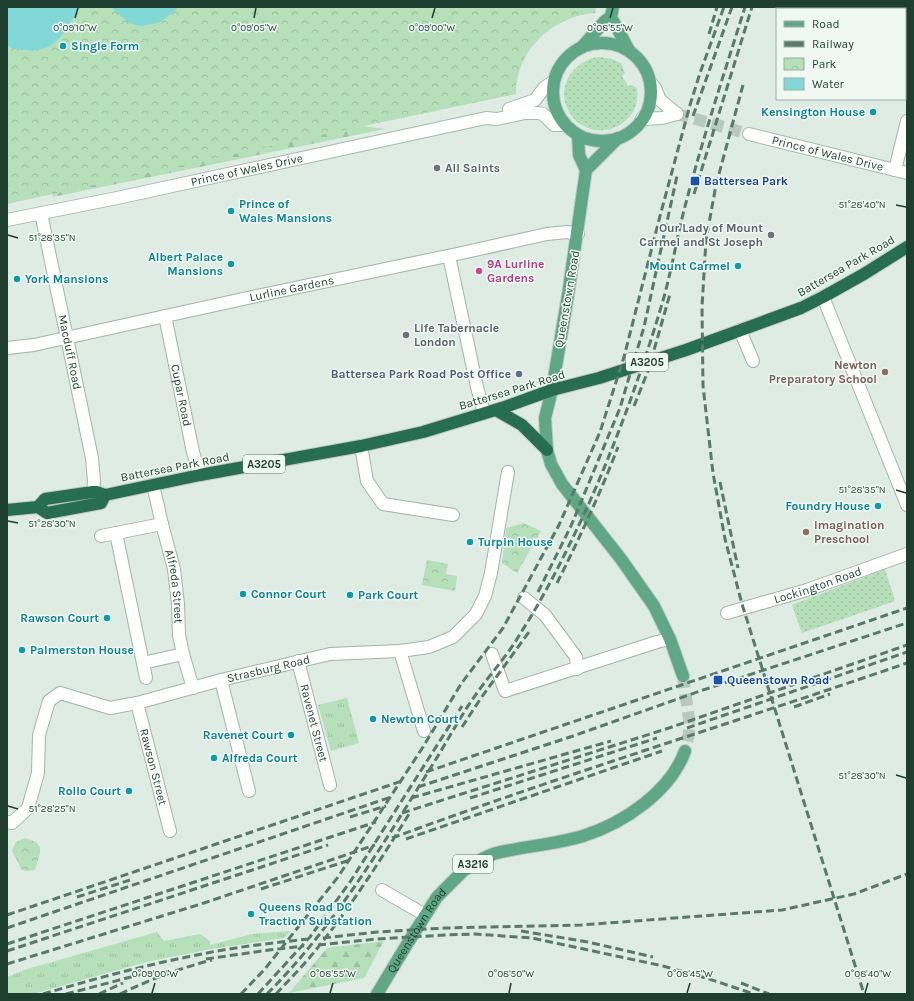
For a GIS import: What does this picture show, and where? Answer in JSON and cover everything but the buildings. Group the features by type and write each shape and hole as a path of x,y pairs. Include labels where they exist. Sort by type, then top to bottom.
{"highway":[{"name":"Battersea Park Road","path":"7,510 38,507 47,513 66,510 101,503 99,494 361,446 423,432 490,412 552,390 600,378 686,350 801,308 868,272 907,247"},
{"path":"490,412 522,425 547,450"}],"main road":[{"path":"612,12 606,21 581,48 566,59 554,81 553,96 554,104 561,119 578,135 593,140 602,141 618,138"},
{"path":"586,170 618,138 631,131 642,119 646,113 650,98 650,82 642,65 630,52 612,12"},
{"path":"581,48 596,43 604,43 620,47 630,52"},
{"name":"Queenstown Road","path":"578,135 579,155 586,170 578,234 552,390 545,418 547,450 551,464 562,484 621,559 650,601 670,639 683,676"},
{"name":"Queenstown Road","path":"377,994 437,897 457,875 469,866 484,858 504,851 584,836 623,818 663,788 677,768 685,751"}],"street":[{"name":"Prince of Wales Drive","path":"7,220 486,118 497,112 535,100 544,88 554,81"},
{"path":"642,119 662,118 677,114 660,100 655,88 650,82"},
{"name":"Prince of Wales Drive","path":"486,118 498,119 524,113 538,113 542,114 554,125 566,125"},
{"path":"895,170 907,121"},
{"name":"Prince of Wales Drive","path":"749,134 907,173"},
{"name":"Macduff Road","path":"41,213 92,458 94,481 99,494"},
{"name":"Lurline Gardens","path":"7,348 34,345 547,234 567,232 578,234"},
{"path":"450,256 475,380 490,412"},
{"path":"824,297 907,505"},
{"name":"Cupar Road","path":"165,316 193,452 200,475"},
{"path":"740,330 752,361"},
{"path":"361,446 367,481 383,504 453,514"},
{"name":"Strasburg Road","path":"7,822 12,823 28,808 38,773 39,735 49,700 60,693 110,708 137,703 221,680 330,654 429,647 453,637 476,614 484,596 491,573 508,472"},
{"name":"Alfreda Street","path":"153,485 174,570 178,604 179,634 193,688"},
{"path":"101,536 162,524"},
{"path":"116,534 146,678"},
{"name":"Lockington Road","path":"727,613 807,590 907,554"},
{"path":"524,598 545,615 576,657 577,669"},
{"path":"492,654 505,691 577,669 656,642 670,639"},
{"path":"400,650 424,731"},
{"path":"143,663 183,654"},
{"name":"Ravenet Street","path":"298,661 330,785"},
{"path":"221,680 248,791"},
{"name":"Rawson Street","path":"137,703 170,831"},
{"path":"382,890 425,915"}],"green space":[{"path":"7,7 596,7 595,13 565,21 552,28 540,38 522,63 516,94 7,204"},
{"path":"599,57 612,59 621,63 625,73 622,76 628,86 632,85 637,88 637,102 634,110 625,121 609,129 593,130 585,127 572,116 564,99 564,91 566,82 576,68 591,59"},
{"path":"340,123 385,129 53,197 50,174"},
{"path":"524,523 541,531 517,573 502,563 506,528"},
{"path":"427,560 448,564 446,574 457,576 455,591 422,585"},
{"path":"885,569 895,601 802,633 792,605"},
{"path":"347,698 359,743 331,751 318,705"},
{"path":"25,838 36,842 40,847 40,853 35,870 26,871 21,869 12,850 16,842"},
{"path":"291,931 284,938 211,949 146,962 33,994 7,994 7,977 27,969 157,932 164,941 200,934 210,941 210,945 252,934"},
{"path":"384,941 364,978 289,993 327,948"}],"water":[{"path":"7,7 81,7 65,31 53,44 46,48 36,50 18,49 7,45"},
{"path":"111,7 179,7 162,21 141,26 129,23"}],"tunnel":[{"path":"677,114 749,134"},
{"path":"683,676 689,719 689,733 685,751"}],"railway":[{"path":"709,34 717,7"},
{"path":"241,994 264,970 338,877 423,747 461,684 503,628 559,525 600,432 624,357 690,105 724,7"},
{"path":"693,116 732,7"},
{"path":"267,994 314,941 356,884 433,764 471,701 505,657 530,618 574,535 611,451 648,349 664,297 694,175 745,7"},
{"path":"694,194 752,7"},
{"path":"743,85 716,185 706,240 702,307 703,386 713,473 725,539 742,604 864,994"},
{"path":"538,592 571,526 620,408 644,327 677,176"},
{"path":"634,406 648,371 670,294"},
{"path":"557,583 589,516 618,447"},
{"path":"720,482 738,568"},
{"path":"426,772 907,608"},
{"path":"418,787 573,736 703,690 907,623"},
{"path":"462,727 529,632"},
{"path":"402,813 669,728 907,645"},
{"path":"687,728 907,652"},
{"path":"392,838 520,792 907,663"},
{"path":"794,707 830,694"},
{"path":"258,994 310,937 350,882 462,706"},
{"path":"470,798 657,738"},
{"path":"411,798 611,741"},
{"path":"406,839 662,751"},
{"path":"7,915 402,781"},
{"path":"7,928 391,797"},
{"path":"350,817 386,806"},
{"path":"276,994 301,968 328,935 376,867 409,814"},
{"path":"7,944 376,822"},
{"path":"7,951 328,845"},
{"path":"7,964 204,903 375,845"},
{"path":"261,889 350,860"},
{"path":"323,938 377,932 445,928 581,925 782,910 854,894 907,874"},
{"path":"77,897 130,880"},
{"path":"521,931 588,942 653,957"},
{"path":"318,945 377,939 475,934 532,938 663,966 754,994"},
{"path":"43,994 158,963 211,952 239,947 309,939"},
{"path":"206,959 304,946"},
{"path":"120,994 165,975 212,960"},
{"path":"66,994 150,972"},
{"path":"99,994 123,983"},
{"path":"741,983 769,994"}],"place":[{"name":"Single Form","path":"63,46"},
{"name":"Kensington House","path":"873,112"},
{"name":"All Saints","path":"437,168"},
{"name":"Battersea Park","path":"695,181"},
{"name":"Prince of Wales Mansions","path":"231,211"},
{"name":"Our Lady of Mount Carmel and St Joseph","path":"771,235"},
{"name":"Albert Palace Mansions","path":"231,264"},
{"name":"Mount Carmel","path":"738,266"},
{"name":"9A Lurline Gardens","path":"479,271"},
{"name":"York Mansions","path":"17,279"},
{"name":"Life Tabernacle London","path":"406,335"},
{"name":"Newton Preparatory School","path":"885,372"},
{"name":"Battersea Park Road Post Office","path":"519,374"},
{"name":"Foundry House","path":"878,506"},
{"name":"Imagination Preschool","path":"806,532"},
{"name":"Turpin House","path":"470,542"},
{"name":"Connor Court","path":"243,594"},
{"name":"Park Court","path":"350,595"},
{"name":"Rawson Court","path":"107,618"},
{"name":"Palmerston House","path":"22,650"},
{"name":"Queenstown Road","path":"718,680"},
{"name":"Newton Court","path":"373,719"},
{"name":"Ravenet Court","path":"291,735"},
{"name":"Alfreda Court","path":"214,758"},
{"name":"Rollo Court","path":"129,791"},
{"name":"Queens Road DC Traction Substation","path":"251,914"}]}
